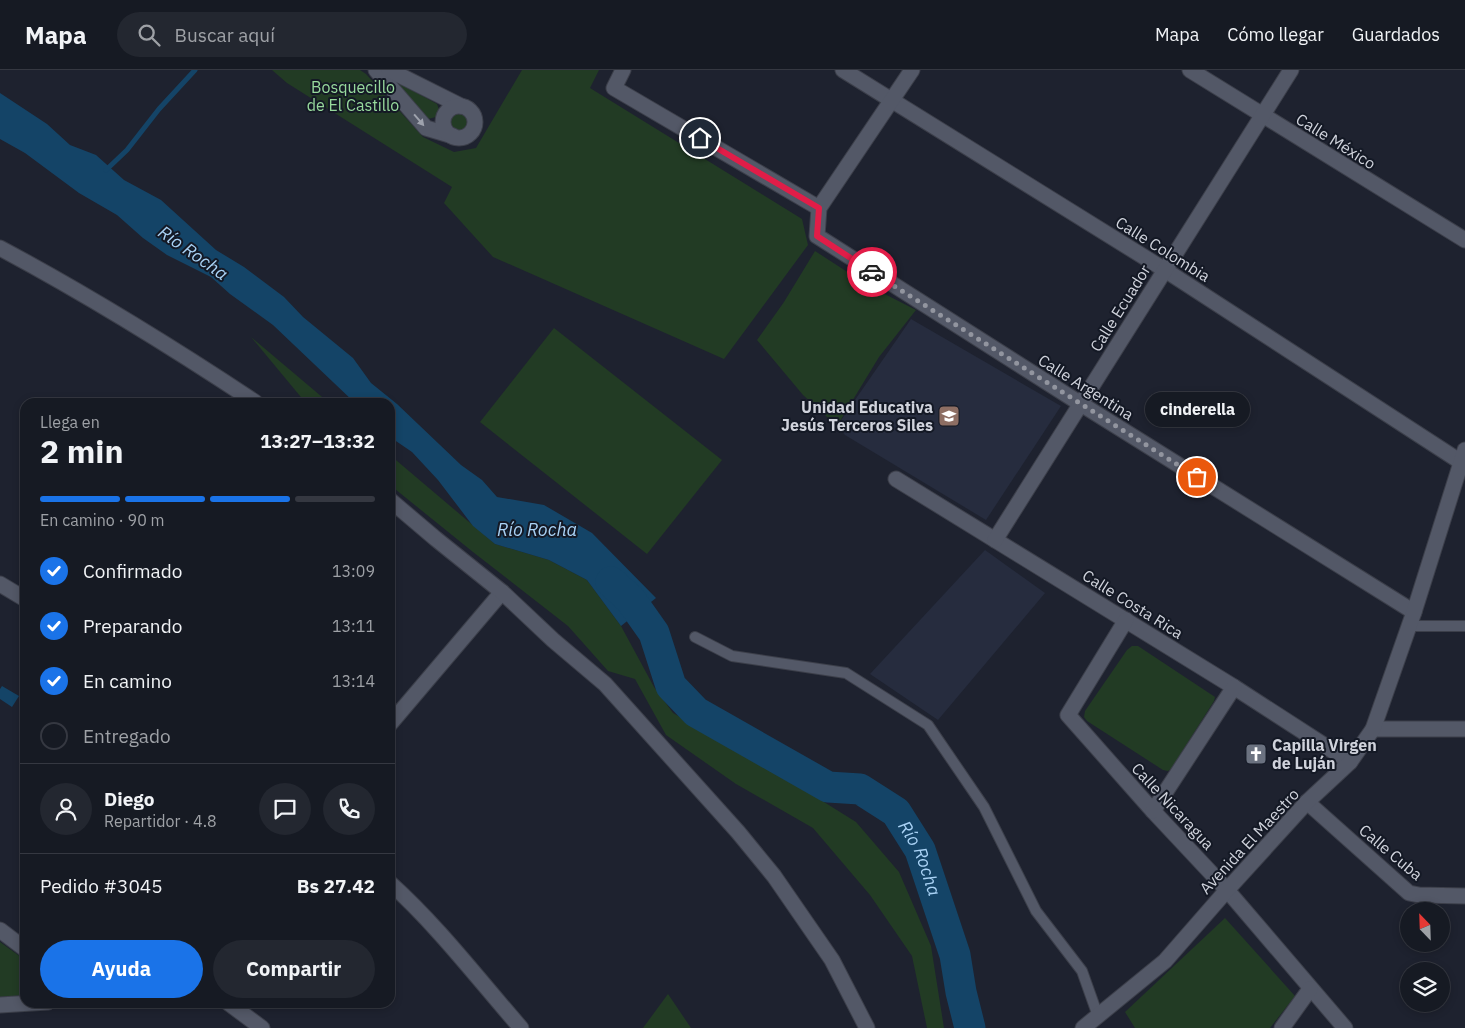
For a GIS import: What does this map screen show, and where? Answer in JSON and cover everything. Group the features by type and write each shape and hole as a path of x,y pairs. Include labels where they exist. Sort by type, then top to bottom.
{"street":[{"path":"376,70 426,128 458,138 468,135 475,121 471,111 389,70"},
{"path":"623,70 614,88 819,208 912,70"},
{"name":"Calle Colombia","path":"843,70 1463,456"},
{"name":"Calle México","path":"1190,70 1465,240"},
{"name":"Calle Ecuador","path":"995,540 1291,70"},
{"path":"452,136 445,129 445,115 452,108 462,106"},
{"name":"Calle Argentina","path":"819,208 817,236 1411,619"},
{"path":"0,248 179,352 249,398"},
{"name":"Avenida El Maestro","path":"1083,1028 1165,961 1307,802 1350,762 1373,730 1463,456"},
{"name":"Calle Costa Rica","path":"896,479 1234,687 1350,762"},
{"path":"395,504 502,592 553,640 605,684 738,832 774,876 832,960 867,1028"},
{"path":"0,584 20,596"},
{"path":"395,718 502,592"},
{"name":"Calle Nicaragua","path":"1126,620 1068,715 1153,811 1227,890 1345,1028"},
{"path":"1153,811 1234,687"},
{"path":"1373,730 1465,729"},
{"name":"Calle Cuba","path":"1307,802 1409,893 1419,896 1465,896"},
{"path":"395,888 438,932 521,1028"},
{"path":"0,930 20,945"},
{"path":"1282,1028 1310,989"},
{"path":"0,1005 20,1004"},
{"path":"235,1008 262,1028"}],"lane":[{"path":"1411,619 1465,626"},
{"path":"695,637 732,656 846,673 928,725 984,807 1036,911 1082,971 1098,1016"}],"shaded area":[{"name":"Unidad Educativa Jesús Terceros Siles","path":"911,319 1061,406 986,520 845,435 837,426"},
{"path":"985,550 1045,593 938,720 870,674"}],"green space":[{"name":"Bosquecillo de El Castillo","path":"272,70 360,70 366,74 423,137 454,152 476,148 522,70 599,70 590,88 802,219 808,245 724,359 493,257 444,203 452,187 287,83"},
{"path":"388,77 437,104 440,112 436,117 428,119 421,114"},
{"path":"459,112 466,115 469,122 466,129 459,132 452,129 449,122 452,115"},
{"path":"815,251 869,286 916,310 879,357 837,426 803,395 757,340 784,302"},
{"path":"554,328 722,460 647,554 480,422"},
{"path":"251,337 323,398 302,398"},
{"path":"395,459 495,544 549,560 587,580 621,626 654,687 673,713 776,772 856,822 899,872 931,946 944,1028 927,1028 912,956 870,895 813,828 736,784 666,735 635,679 608,671 568,626 395,489"},
{"path":"1132,646 1138,646 1215,697 1168,771 1163,770 1087,721 1084,717 1085,711 1127,650"},
{"path":"1225,918 1295,996 1270,1028 1135,1028 1125,1012"},
{"path":"0,942 20,956 20,995 0,997"},
{"path":"668,994 691,1028 643,1028"}],"water":[{"name":"Río Rocha","path":"0,93 47,124 70,145 96,155 124,180 161,200 216,250 244,267 284,297 303,317 353,358 371,383 390,398 350,398 273,325 230,294 211,277 167,255 143,238 117,215 79,193 25,153 0,139"},
{"name":"Río Rocha","path":"395,402 461,465 482,480 497,497 544,505 592,533 656,598 621,626 587,580 549,560 495,544 473,526 438,480 412,452 395,440"},
{"path":"2,686 19,696 12,707 0,699 0,689"}],"waterway":[{"path":"106,170 127,150 159,109 195,70"},
{"name":"Río Rocha","path":"611,582 630,599 654,633 671,686 696,712 828,787 860,789 896,812 920,850 955,955 961,992 970,1028"}],"way so far":[{"path":"872,272 1197,477"}],"place":[{"name":"Unidad Educativa Jesús Terceros Siles","path":"949,416"},
{"name":"cinderella","path":"1197,477"},
{"name":"Capilla Virgen de Luján","path":"1256,754"}],"route":[{"path":"700,138 819,208 817,236 872,272"}]}
